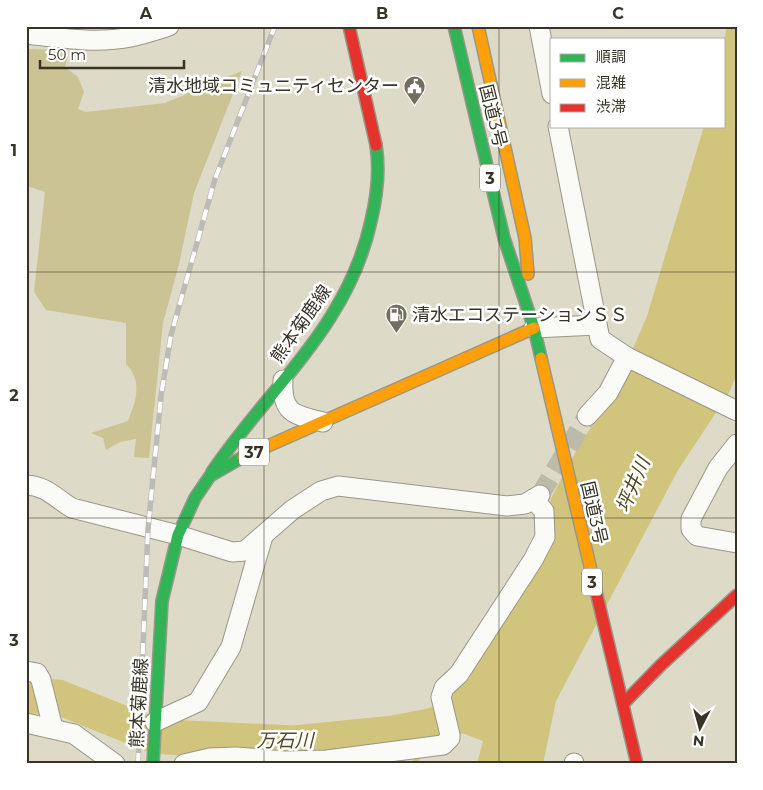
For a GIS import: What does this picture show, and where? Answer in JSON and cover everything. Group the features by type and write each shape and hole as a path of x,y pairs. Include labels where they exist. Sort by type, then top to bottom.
{"main road":[{"name":"熊本菊鹿線","path":"153,762 162,601 178,535 195,498 231,442 310,348 338,307 357,270 374,214 377,171 375,137 349,26"},
{"name":"国道3号","path":"454,26 504,238 534,328 572,496 637,764"},
{"name":"国道3号","path":"478,26 525,238 534,328"},
{"name":"熊本菊鹿線","path":"210,476 232,462 534,328"},
{"path":"623,704 667,659 737,595"}],"street":[{"path":"26,34 78,41 107,40 131,37 169,26"},
{"path":"539,26 550,84"},
{"path":"558,128 600,339 634,360 737,412"},
{"path":"534,328 596,325"},
{"path":"587,416 634,360"},
{"path":"283,380 282,394 291,411 298,416 323,422"},
{"path":"737,444 718,468 691,520 691,529 697,536 737,543"},
{"path":"26,485 48,489 58,499 72,508 178,535 232,552 246,551 292,510 321,490 338,486 507,506 525,504 536,497 544,511 545,537 533,560 459,674 444,688 442,702 450,735 443,745 363,756 285,761 236,757 210,758 184,764"},
{"path":"155,722 198,702 231,647 263,536"},
{"path":"34,675 52,723"},
{"path":"26,723 52,723 74,734 94,758 115,764"}],"shaded area":[{"path":"26,49 60,50 68,56 65,67 78,77 84,92 78,109 86,112 165,103 242,71 194,193 179,264 163,323 149,458 134,457 136,439 120,442 106,450 103,438 91,433 128,421 133,406 136,384 135,377 126,364 126,323 46,310 34,292 45,192 26,186"}],"water":[{"name":"坪井川","path":"727,26 737,26 737,374 729,393 678,470 556,701 543,764 477,764 483,741 454,730 451,693 553,537 550,500 582,440 609,404 647,316 703,128 726,128 725,38"}],"waterway":[{"name":"万石川","path":"26,696 58,697 150,734 167,737 294,743 394,733 430,726 483,708"},
{"path":"424,744 430,726"},
{"path":"414,764 420,752"}],"tunnel":[{"path":"540,495 587,416"}],"railway":[{"path":"138,764 148,529 161,396 171,335 215,179 275,26"}],"traffic: fast":[{"path":"454,26 504,238 534,328 541,358"},
{"path":"212,472 305,354 345,293 360,259 373,212 378,173 376,145"},
{"path":"153,764 162,601 178,535 195,498 210,476 243,457"}],"traffic: slow":[{"path":"478,26 525,238 528,274"},
{"path":"243,457 534,328"},
{"path":"541,358 594,583"}],"traffic: jam":[{"path":"349,26 376,145"},
{"path":"594,583 637,764"},
{"path":"623,704 661,665 737,595"}],"place":[{"name":"清水地域コミュニティセンター","path":"415,105"},
{"name":"清水エコステーションＳＳ","path":"396,334"}]}
